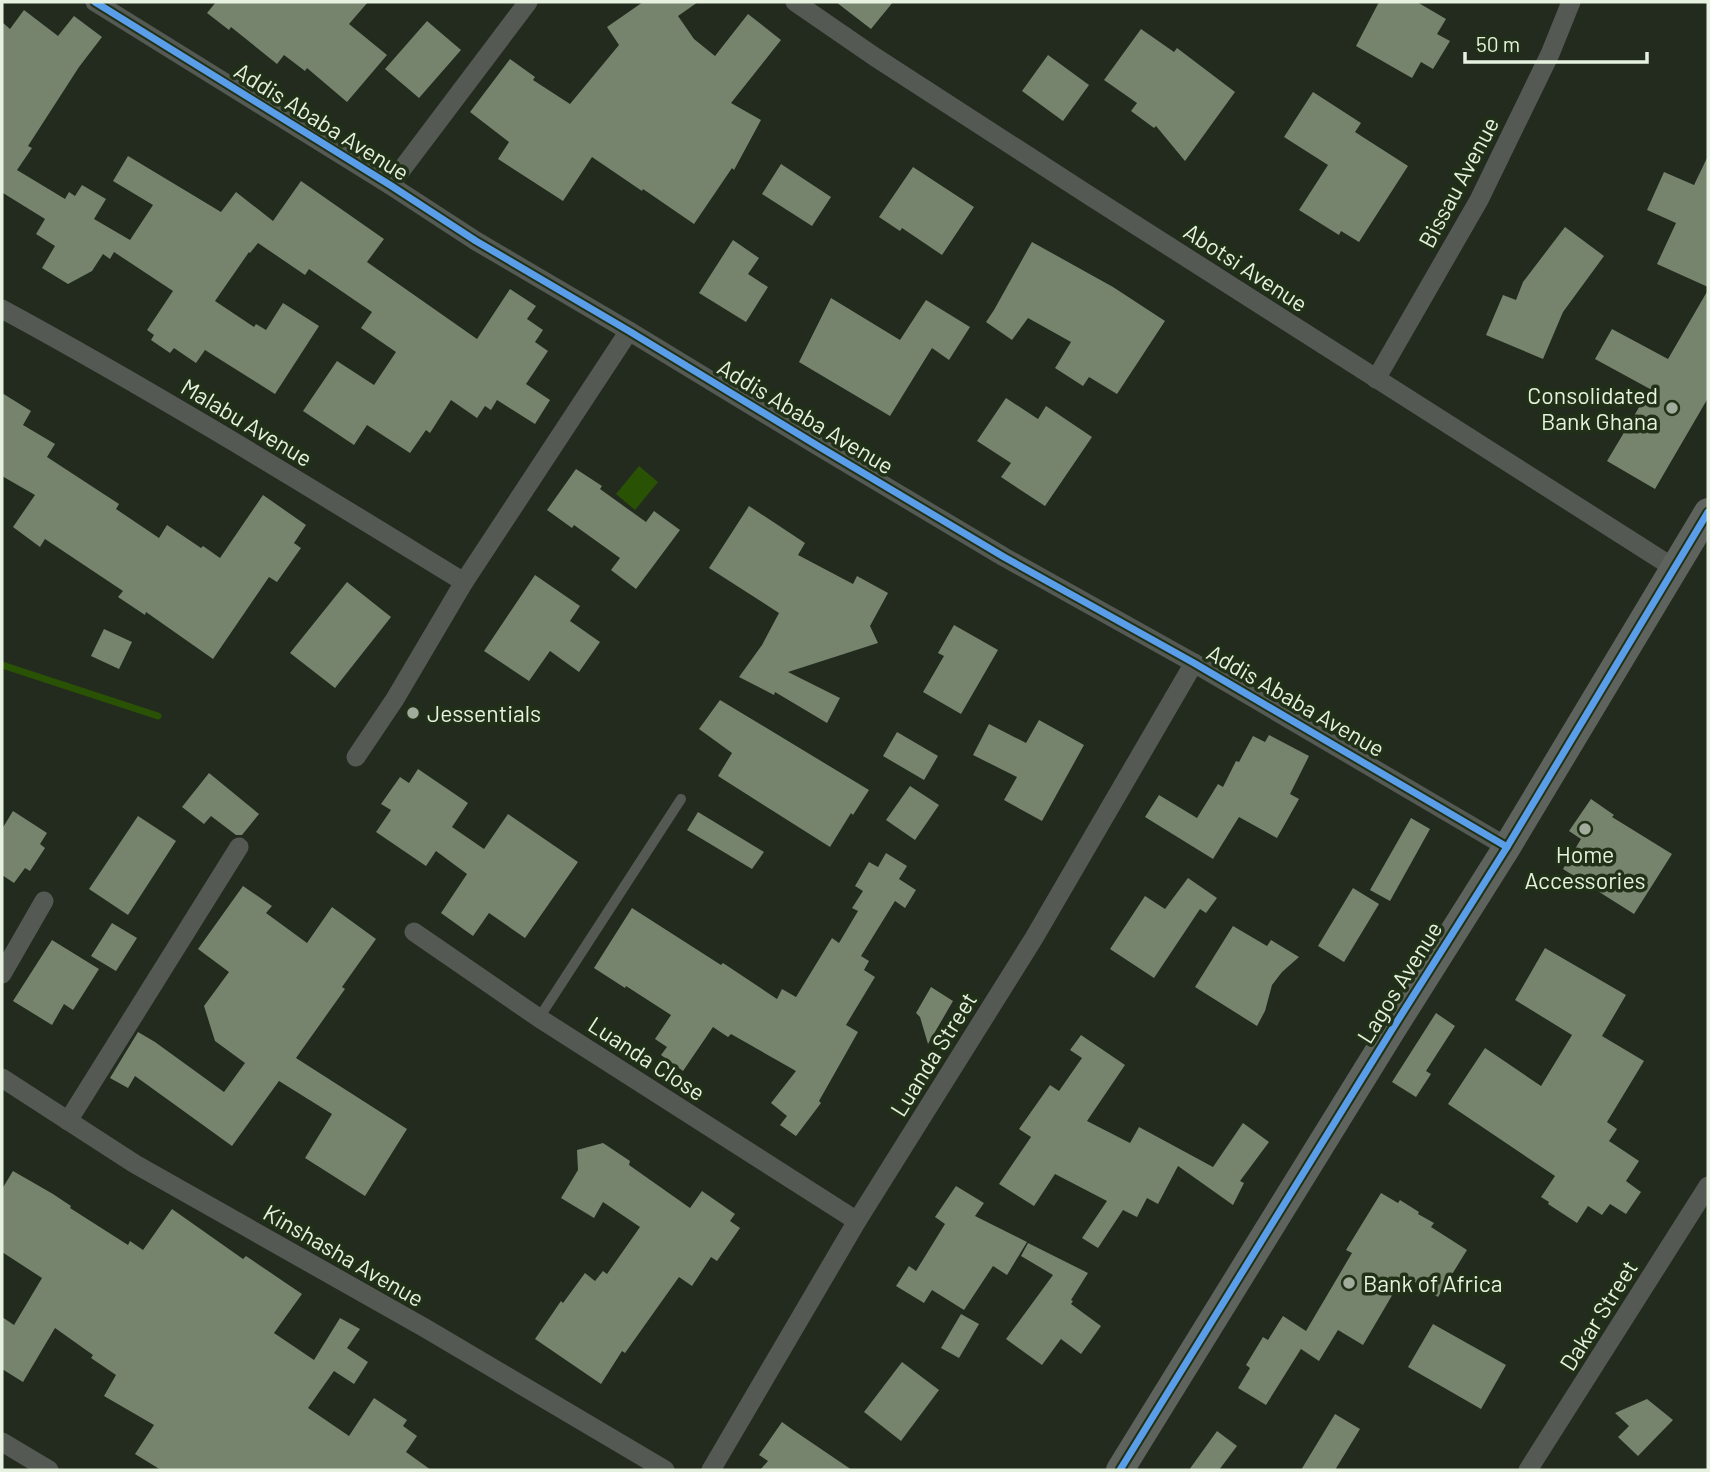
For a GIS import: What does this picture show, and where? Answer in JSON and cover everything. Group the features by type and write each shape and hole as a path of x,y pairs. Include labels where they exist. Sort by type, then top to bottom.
{"street":[{"name":"Addis Ababa Avenue","path":"95,2 476,241 1004,558 1194,663 1507,847"},
{"path":"390,185 528,2"},
{"name":"Abotsi Avenue","path":"795,2 875,57 1674,568"},
{"name":"Bissau Avenue","path":"1376,379 1479,200 1550,54 1571,2"},
{"name":"Malabu Avenue","path":"2,309 255,454 464,582"},
{"path":"356,757 395,699 464,582 629,331"},
{"name":"Lagos Avenue","path":"1120,1470 1507,847 1708,512"},
{"name":"Luanda Street","path":"711,1470 857,1222 1034,939 1194,663"},
{"path":"68,1121 239,847"},
{"path":"2,974 44,901"},
{"name":"Luanda Close","path":"414,932 540,1018 857,1222"},
{"name":"Kinshasha Avenue","path":"2,1078 135,1164 412,1321 665,1470"},
{"name":"Dakar Street","path":"1528,1470 1708,1186"},
{"path":"2,1442 49,1470"}],"lane":[{"path":"540,1018 681,799"}],"shaded area":[{"path":"639,466 658,482 635,510 616,494"}],"building":[{"path":"216,2 368,2 349,24 387,55 347,102 307,68 305,71 284,55 277,64 231,27 229,30 207,13"},
{"path":"643,2 698,2 678,16 694,39 715,56 748,14 781,40 731,103 761,120 734,170 732,168 694,224 592,157 563,201 498,159 509,142 470,112 510,59 535,77 533,80 570,104 619,45 607,27"},
{"path":"836,2 893,2 871,29"},
{"path":"1379,2 1417,2 1446,19 1437,34 1450,41 1433,69 1421,62 1412,78 1356,46"},
{"path":"24,10 58,36 74,16 102,37 79,67 28,146 32,148 17,170 65,199 69,192 75,196 82,185 106,199 94,219 130,240 153,205 113,181 128,156 221,212 236,192 273,221 301,181 384,239 367,262 477,339 510,289 536,306 527,319 543,330 535,342 548,351 526,384 550,400 535,424 497,400 491,410 485,406 477,418 451,400 430,433 426,430 410,453 367,425 354,445 303,411 337,361 374,385 396,352 361,328 372,312 309,269 305,275 258,243 215,301 254,327 256,324 266,330 283,303 319,326 275,394 205,350 196,363 174,348 170,353 151,340 154,335 147,330 173,291 114,252 110,259 103,254 92,271 68,284 42,268 55,246 36,234 45,219 2,194 2,22 10,29"},
{"path":"427,21 461,50 419,98 385,69"},
{"path":"1141,29 1174,52 1177,48 1235,92 1185,161 1156,126 1154,128 1131,111 1137,103 1104,80"},
{"path":"1048,55 1089,85 1063,121 1022,91"},
{"path":"1313,92 1361,123 1355,132 1408,166 1359,242 1341,231 1339,235 1299,210 1328,165 1284,137"},
{"path":"1708,156 1708,287 1657,264 1676,223 1647,210 1664,172 1694,185"},
{"path":"781,164 831,197 812,226 762,194"},
{"path":"913,167 974,207 942,255 902,228 900,231 879,217"},
{"path":"1565,227 1604,256 1563,312 1543,359 1486,335 1503,295 1516,300 1523,282"},
{"path":"733,240 759,258 748,274 768,287 746,322 699,293"},
{"path":"1032,242 1113,287 1165,321 1117,394 1089,377 1083,386 1055,368 1071,342 1028,318 1012,340 986,322"},
{"path":"1708,290 1708,398 1655,489 1607,461 1650,389 1595,359 1612,329 1668,359"},
{"path":"831,298 900,340 926,300 970,327 949,360 932,348 890,416 799,362"},
{"path":"2,393 31,411 23,425 55,444 47,457 119,504 116,509 159,538 167,525 220,558 263,495 306,525 294,543 301,548 277,582 269,577 213,659 146,612 145,615 118,597 123,591 45,539 40,547 13,527 35,495 2,476"},
{"path":"1006,398 1038,419 1046,406 1092,437 1045,506 1001,477 1011,463 977,441"},
{"path":"576,469 602,486 600,489 646,522 654,511 680,530 636,589 611,570 620,558 574,525 572,528 547,510"},
{"path":"749,506 805,543 798,555 853,584 857,576 888,593 870,626 878,643 788,672 840,698 827,723 775,692 774,695 739,677 762,645 779,613 709,568"},
{"path":"535,575 580,606 570,621 600,642 579,672 550,651 529,681 484,651"},
{"path":"347,582 391,617 335,688 290,653"},
{"path":"954,625 998,650 961,714 923,692 944,656 938,653"},
{"path":"104,629 132,642 119,669 91,656"},
{"path":"720,700 869,790 830,847 718,776 732,753 699,729"},
{"path":"1039,720 1084,745 1042,821 1004,800 1017,777 973,755 989,724 1026,743"},
{"path":"897,732 938,756 924,780 883,756"},
{"path":"1269,735 1309,756 1290,794 1299,799 1277,838 1239,817 1213,859 1145,817 1159,795 1197,818 1218,784 1223,787 1253,736 1265,742"},
{"path":"418,769 468,803 452,827 484,849 508,814 578,862 525,938 489,913 473,936 441,913 467,874 436,851 426,866 376,832 391,810 381,804 400,777 409,783"},
{"path":"209,773 259,814 242,835 236,835 211,816 204,824 182,807"},
{"path":"910,786 939,805 915,840 886,820"},
{"path":"1591,799 1614,815 1612,817 1672,854 1634,914 1563,869 1581,839 1569,831"},
{"path":"13,811 47,833 40,844 45,848 30,871 25,868 14,883 2,875 2,829"},
{"path":"698,812 764,852 752,869 687,830"},
{"path":"138,816 176,841 128,915 89,889"},
{"path":"1411,818 1430,829 1390,901 1370,890"},
{"path":"886,853 907,866 899,879 916,890 905,908 895,901 861,956 869,961 864,970 875,977 846,1025 858,1032 819,1101 821,1103 796,1136 780,1125 787,1116 771,1103 796,1071 731,1034 728,1037 713,1027 683,1071 661,1055 667,1047 655,1039 671,1015 594,968 632,908 777,999 782,989 796,997 832,938 839,943 858,911 852,908 863,891 855,886 869,862 878,867"},
{"path":"1188,878 1217,898 1206,913 1200,909 1154,978 1110,949 1145,896 1165,909"},
{"path":"243,886 272,906 266,913 307,943 332,907 376,939 342,987 345,989 296,1058 407,1129 365,1196 305,1158 332,1114 279,1081 232,1146 135,1076 128,1088 110,1078 138,1032 224,1092 245,1063 215,1041 204,1006 229,972 198,949"},
{"path":"1353,888 1379,904 1344,962 1318,946"},
{"path":"112,923 137,938 116,971 91,956"},
{"path":"1233,926 1267,946 1271,940 1299,957 1272,985 1265,1011 1257,1026 1195,987"},
{"path":"52,940 99,969 73,1010 64,1004 52,1025 13,1001"},
{"path":"1545,948 1626,995 1602,1036 1644,1061 1607,1122 1617,1129 1609,1141 1639,1161 1626,1181 1641,1192 1626,1214 1610,1204 1602,1215 1588,1206 1577,1223 1541,1197 1555,1176 1448,1104 1485,1048 1541,1086 1572,1035 1515,1000"},
{"path":"931,987 953,1001 928,1044 920,1017 916,1013"},
{"path":"1436,1013 1455,1026 1426,1071 1431,1074 1416,1097 1392,1082"},
{"path":"1081,1035 1125,1065 1087,1121 1130,1143 1139,1127 1213,1167 1243,1123 1269,1142 1240,1181 1244,1183 1233,1205 1178,1166 1158,1204 1147,1198 1137,1217 1123,1210 1098,1248 1082,1238 1107,1201 1055,1174 1034,1206 999,1184 1031,1137 1019,1129 1050,1085 1059,1091 1082,1058 1070,1050"},
{"path":"603,1143 690,1208 702,1191 735,1214 730,1221 740,1228 717,1261 711,1257 692,1286 679,1277 625,1353 622,1351 601,1384 535,1339 561,1301 563,1303 585,1273 595,1281 603,1271 607,1274 640,1227 603,1202 594,1218 561,1198 578,1170 577,1150"},
{"path":"13,1171 53,1194 128,1245 130,1241 143,1250 172,1209 243,1259 246,1256 302,1294 274,1333 314,1360 340,1318 360,1329 347,1348 368,1362 354,1384 334,1371 308,1408 349,1436 374,1398 407,1420 403,1426 417,1436 406,1452 431,1470 161,1470 135,1454 154,1425 104,1396 116,1375 55,1328 23,1382 2,1369 2,1317 14,1325 42,1278 2,1252 2,1189"},
{"path":"956,1186 984,1203 975,1216 1027,1242 1007,1275 993,1266 964,1310 932,1290 924,1303 896,1286 909,1266 916,1271 945,1224 935,1217"},
{"path":"1381,1193 1398,1203 1400,1200 1419,1212 1418,1214 1434,1223 1431,1227 1467,1250 1438,1297 1404,1275 1363,1345 1338,1330 1319,1361 1301,1349 1266,1405 1238,1388 1250,1368 1246,1365 1263,1337 1268,1340 1283,1316 1306,1331 1352,1253 1346,1250"},
{"path":"1028,1243 1088,1273 1071,1304 1101,1326 1081,1354 1061,1339 1042,1365 1006,1339 1053,1275 1021,1256"},
{"path":"961,1314 979,1324 959,1358 941,1348"},
{"path":"1433,1324 1506,1365 1481,1409 1408,1367"},
{"path":"902,1362 939,1390 901,1441 864,1412"},
{"path":"1647,1399 1673,1420 1638,1456 1618,1437 1629,1426 1615,1413"},
{"path":"1335,1414 1360,1429 1335,1470 1301,1470"},
{"path":"782,1422 852,1470 760,1470 768,1461 759,1455"},
{"path":"1217,1431 1237,1446 1219,1470 1189,1470"}],"waterway":[{"path":"2,665 158,716"}],"cycle path":[{"path":"95,2 476,241 818,446 1004,557 1194,663 1507,847"},
{"path":"1120,1470 1507,847 1708,512"}],"place":[{"name":"Consolidated Bank Ghana","path":"1672,408"},
{"name":"Jessentials","path":"413,713"},
{"name":"Home Accessories","path":"1585,829"},
{"name":"Bank of Africa","path":"1349,1283"}]}
